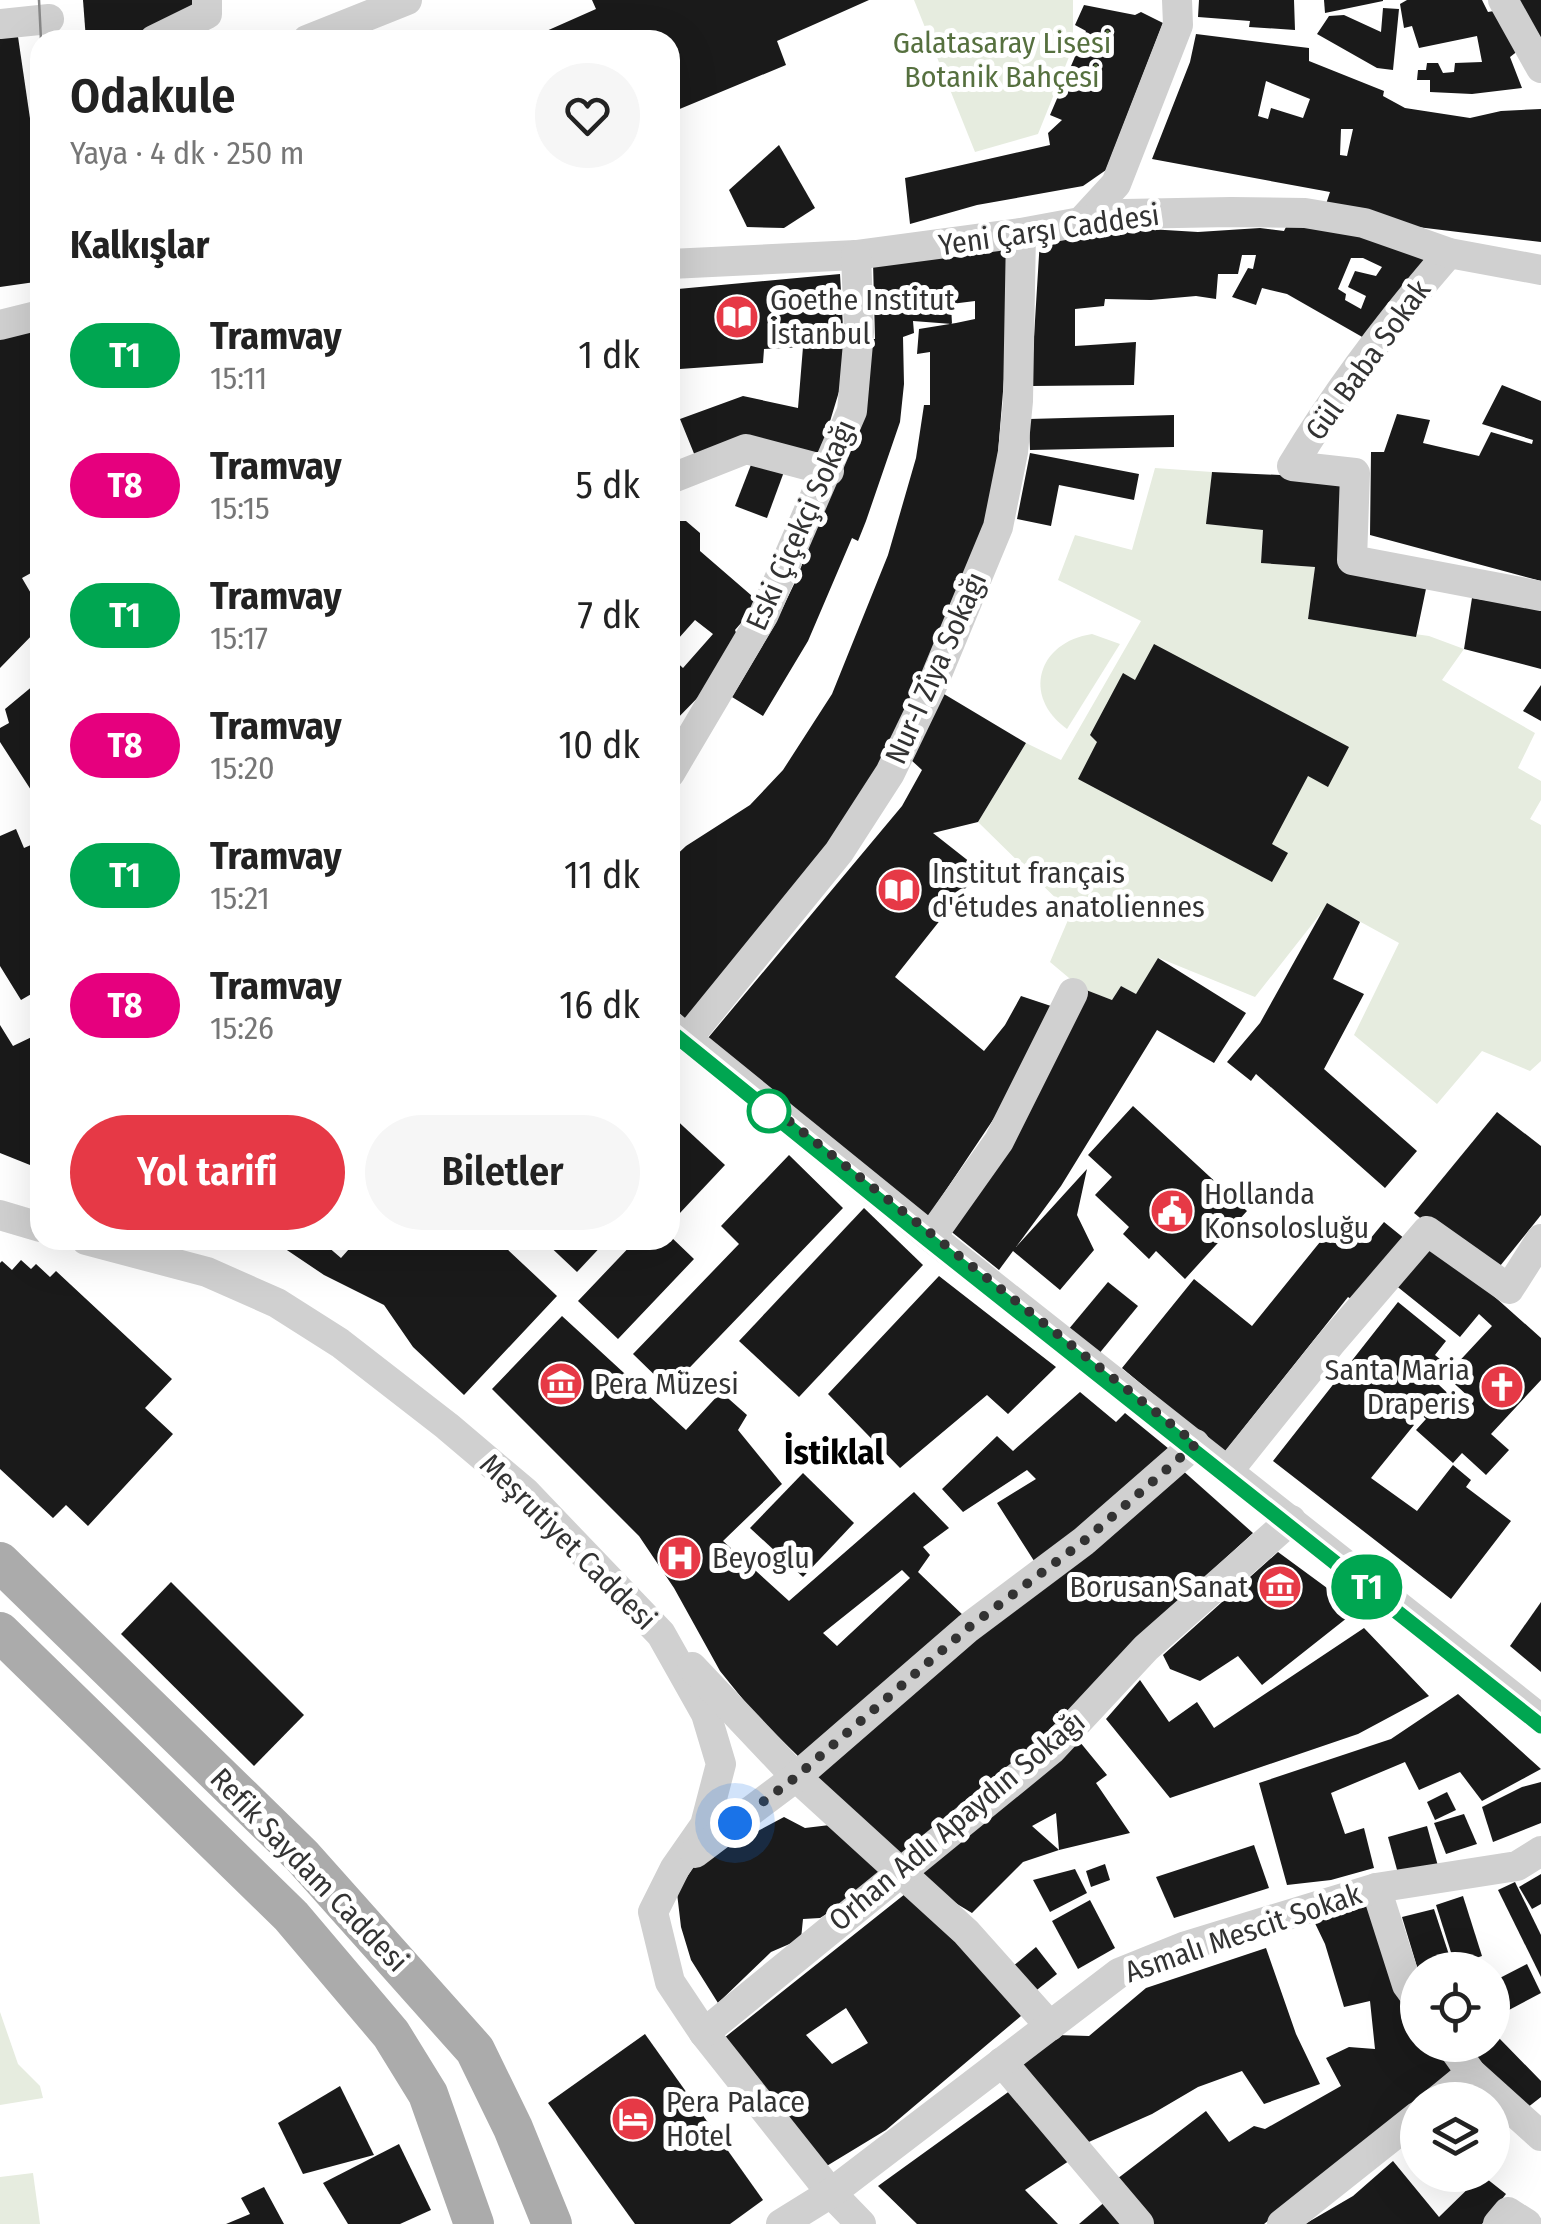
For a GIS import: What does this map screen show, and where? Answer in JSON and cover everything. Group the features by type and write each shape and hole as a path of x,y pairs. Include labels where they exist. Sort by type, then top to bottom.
{"main road":[{"name":"Refik Saydam Caddesi","path":"0,1562 302,1856 475,2050 552,2223"},
{"name":"Refik Saydam Caddesi","path":"0,1632 291,1916 391,2034 428,2094 474,2224"}],"street":[{"path":"174,30 207,14 208,0"},
{"path":"332,30 407,0"},
{"path":"1082,221 1116,184 1178,25 1178,0"},
{"path":"1502,0 1541,68"},
{"path":"0,24 50,20"},
{"path":"1116,184 1124,214"},
{"name":"Yeni Çarşı Caddesi","path":"680,264 856,255 1021,233 1124,214 1304,214 1364,223 1449,252 1541,270"},
{"name":"Nur-I Ziya Sokağı","path":"680,1031 777,932 839,852 890,773 932,686 998,528 1013,452 1018,401 1021,233"},
{"name":"Gül Baba Sokak","path":"1449,252 1335,394 1292,466 1355,473 1352,560 1541,596"},
{"name":"Eski Çiçekçi Sokağı","path":"680,756 764,614 852,411 859,332 856,255"},
{"path":"0,325 30,318"},
{"path":"680,476 746,449 829,470"},
{"path":"931,1237 999,1141 1073,994"},
{"path":"680,1033 931,1237 1541,1719"},
{"path":"0,1215 30,1224"},
{"path":"1229,1470 1427,1231 1509,1289 1541,1239"},
{"name":"Meşrutiyet Caddesi","path":"124,1250 208,1272 277,1302 340,1343 448,1426 525,1492 661,1634 706,1714 721,1764 705,1825 674,1868 653,1912 670,1982 704,2033 831,2193 861,2224"},
{"path":"674,1868 796,1777 968,1628 1084,1541 1196,1444"},
{"name":"Orhan Adlı Apaydın Sokağı","path":"704,2033 1051,1750 1146,1648 1291,1520"},
{"path":"661,1634 796,1777 966,1932 1050,2026"},
{"name":"Asmalı Mescit Sokak","path":"781,2224 831,2193 1119,1972 1186,1946 1376,1888 1517,1866 1541,1852"},
{"path":"1376,1888 1400,1966"},
{"path":"1002,2062 1139,2224"},
{"path":"1464,2062 1541,2136"},
{"path":"1461,2082 1472,2073"},
{"path":"1282,2224 1400,2130"},
{"path":"1498,2224 1508,2212 1526,2224"}],"green space":[{"name":"Galatasaray Lisesi Botanik Bahçesi","path":"914,0 1073,0 1073,47 1038,134 975,152"},
{"path":"1155,468 1212,472 1207,524 1263,530 1261,563 1315,567 1308,619 1429,636 1464,649 1442,680 1535,733 1518,768 1541,781 1541,800 1530,819 1541,825 1541,1061 1530,1071 1482,1051 1437,1104 1354,1035 1399,943 1328,904 1255,997 1159,958 1136,994 1121,986 1112,1000 1081,988 1050,962 1071,913 978,822 1026,743 1061,760 1141,621 1058,580 1075,535 1132,550"},
{"path":"1092,634 1120,644 1067,729 1044,701 1040,687 1042,672 1059,648"},
{"path":"0,2012 18,2064 40,2086 43,2098 0,2105"},
{"path":"33,2173 40,2224 0,2224 0,2177"}],"building":[{"path":"83,0 203,0 155,30 85,30"},
{"path":"592,0 869,0 777,41 786,65 680,109 680,30 549,30 596,9"},
{"path":"1199,0 1294,0 1295,30 1249,27 1250,21 1198,17"},
{"path":"1324,0 1383,0 1383,1 1325,13"},
{"path":"1407,0 1482,0 1488,12 1494,11 1519,50 1510,57 1522,88 1472,94 1430,92 1430,80 1417,80 1418,70 1426,70 1427,63 1438,63 1443,73 1454,72 1455,63 1482,62 1477,36 1419,48 1412,26 1404,28 1400,4"},
{"path":"1516,0 1541,0 1541,38"},
{"path":"1084,5 1135,15 1141,12 1163,23 1106,170 1083,186 977,205 910,224 905,178 1050,145 1048,133 1062,120 1050,115 1086,31 1075,25"},
{"path":"1383,8 1399,9 1393,70 1377,68 1317,34 1329,16 1344,15 1381,32"},
{"path":"17,30 30,118 30,283 0,287 0,33"},
{"path":"1196,34 1309,48 1309,61 1384,91 1383,96 1405,108 1470,118 1501,111 1541,109 1541,242 1401,225 1326,204 1330,192 1152,159 1190,62","holes":["1266,81 1310,99 1303,118 1271,108 1268,119 1258,116","1341,129 1353,129 1347,156 1340,155"]},
{"path":"779,145 815,208 784,228 747,227 729,190"},
{"path":"1288,223 1333,226 1430,259 1364,338 1287,294 1262,288 1256,305 1232,297 1248,268 1253,269 1256,255 1242,255 1238,274 1218,274 1216,299 1105,299 1104,306 1075,309 1075,346 1136,342 1134,385 1031,386 1040,239 1132,228 1284,231","holes":["1351,258 1363,258 1382,267 1376,276 1355,271 1348,287 1366,296 1361,309 1345,300 1346,294 1338,289"]},
{"path":"1015,244 994,502 934,666 848,821 689,1023 680,1014 680,852 750,805 783,770 832,694 888,555 916,458 924,405 930,405 930,352 917,354 919,329 951,324 913,321 914,333 903,337 900,422 866,521 858,541 852,538 808,641 763,716 732,697 796,580 861,413 867,339 875,339 873,262","holes":["975,301 975,319 952,324 951,304"]},
{"path":"840,274 844,345 841,385 818,461 695,456 680,419 743,396 798,408 803,347 764,349 763,363 680,369 680,289"},
{"path":"30,325 30,574 22,578 30,592 30,637 0,668 0,332"},
{"path":"1502,385 1541,401 1541,581 1370,535 1371,452 1384,452 1397,414 1430,420 1423,443 1479,456 1491,432 1532,444 1533,440 1482,424"},
{"path":"1174,415 1174,447 1030,450 1029,419"},
{"path":"1030,453 1139,474 1134,500 1059,485 1051,526 1017,519"},
{"path":"754,457 785,469 767,518 735,506"},
{"path":"1212,472 1280,475 1342,485 1339,568 1427,584 1416,637 1308,619 1315,567 1261,563 1263,530 1206,524"},
{"path":"680,521 686,521 700,533 700,551 759,602 735,630 738,638 711,684 680,716 680,665 683,668 713,634 695,620 680,637"},
{"path":"1472,598 1541,609 1541,669 1464,649"},
{"path":"1154,644 1349,747 1328,787 1308,776 1272,844 1288,853 1272,882 1078,779 1097,742 1090,735 1123,673 1135,680"},
{"path":"1541,685 1541,721 1523,711"},
{"path":"30,688 30,788 0,742 0,728 9,723 5,709"},
{"path":"944,694 1026,743 978,822 933,833 980,870 895,977 984,1051 1021,996 1057,1008 1019,1081 926,1220 708,1038 902,806 922,770 910,759"},
{"path":"16,829 24,848 30,845 30,995 21,1000 0,966 0,836"},
{"path":"1327,903 1360,922 1333,979 1364,994 1324,1069 1417,1151 1385,1188 1256,1074 1251,1081 1227,1062 1260,1023"},
{"path":"1158,958 1246,1013 1214,1063 1157,1030 1061,1186 1016,1247 1087,1169 1077,1215 1094,1250 1060,1290 1013,1251 999,1270 948,1229 1081,988 1112,1000 1121,986 1136,994"},
{"path":"0,1025 13,1046 30,1038 30,1165 0,1153"},
{"path":"1133,1106 1247,1211 1185,1279 1156,1251 1149,1259 1123,1234 1129,1227 1095,1195 1112,1177 1088,1155"},
{"path":"1497,1112 1541,1146 1541,1215 1492,1276 1414,1213"},
{"path":"680,1123 725,1165 680,1213"},
{"path":"789,1155 843,1208 669,1389 633,1354 739,1244 721,1226"},
{"path":"864,1208 923,1265 799,1397 739,1341"},
{"path":"1341,1216 1370,1239 1384,1222 1405,1239 1354,1301 1348,1297 1224,1453 1122,1368 1194,1279 1252,1326"},
{"path":"1432,1241 1541,1338 1541,1380 1491,1434 1509,1450 1486,1475 1462,1453 1453,1463 1416,1430 1426,1419 1416,1410 1408,1419 1414,1425 1371,1478 1417,1511 1453,1465 1471,1480 1466,1487 1511,1521 1451,1599 1273,1461 1398,1302 1446,1341 1435,1355 1452,1369 1492,1326 1479,1314 1460,1337 1394,1284","holes":["1446,1376 1469,1397 1461,1406 1438,1384"]},
{"path":"680,1246 694,1259 618,1339 578,1301 626,1250 680,1250"},
{"path":"287,1250 332,1250 341,1258 348,1250 508,1250 557,1296 464,1395 413,1347 384,1305 324,1275"},
{"path":"554,1250 598,1250 577,1272"},
{"path":"21,1260 31,1269 36,1264 50,1277 56,1271 172,1379 145,1408 173,1434 88,1526 66,1505 53,1518 0,1469 0,1263 12,1270"},
{"path":"939,1276 1056,1367 1008,1414 987,1395 900,1468 828,1394"},
{"path":"1108,1282 1138,1306 1098,1355 1068,1330"},
{"path":"562,1316 686,1430 721,1392 747,1415 738,1430 782,1484 723,1541 789,1601 914,1492 949,1528 923,1547 930,1555 918,1572 966,1618 800,1758 754,1713 720,1671 674,1588 639,1536 492,1389","holes":["902,1570 910,1578 837,1646 823,1633"]},
{"path":"1080,1392 1116,1422 1125,1413 1174,1453 1036,1564 997,1503 1036,1479 1027,1470 963,1512 942,1489 997,1436 1013,1451"},
{"path":"1181,1469 1253,1533 1134,1642 1045,1748 897,1859 809,1778"},
{"path":"803,1473 854,1523 803,1577 750,1528"},
{"path":"1278,1552 1357,1610 1262,1685 1238,1656 1200,1681 1170,1669 1163,1655"},
{"path":"171,1582 304,1715 254,1766 121,1634"},
{"path":"1541,1602 1541,1672 1510,1646"},
{"path":"1364,1628 1429,1696 1358,1734 1170,1798 1106,1719 1140,1680 1169,1722 1197,1702 1214,1728"},
{"path":"1458,1694 1541,1769 1482,1801 1460,1772 1419,1790 1405,1762 1331,1793 1345,1834 1364,1828 1374,1868 1331,1880 1287,1885 1259,1783 1391,1739"},
{"path":"1075,1736 1107,1775 1096,1783 1130,1833 1023,1862 972,1913 909,1875","holes":["1056,1813 1059,1850 1032,1826"]},
{"path":"1541,1782 1541,1823 1493,1842 1482,1807"},
{"path":"1447,1792 1456,1810 1435,1820 1427,1802"},
{"path":"1464,1814 1477,1844 1446,1854 1434,1823"},
{"path":"784,1817 805,1828 838,1824 884,1868 873,1885 820,1918 803,1919 801,1939 771,1952 718,2003 691,1960 681,1927 677,1893 700,1856"},
{"path":"1427,1826 1438,1866 1399,1877 1388,1837"},
{"path":"1254,1845 1269,1888 1174,1918 1156,1877"},
{"path":"1105,1864 1110,1880 1091,1887 1086,1871"},
{"path":"1075,1869 1087,1893 1050,1912 1033,1880"},
{"path":"1541,1874 1541,1904 1532,1909 1519,1887"},
{"path":"1515,1882 1541,1935 1541,1977 1498,1890"},
{"path":"905,1894 1028,2010 886,2130 825,2167 719,2042","holes":["846,2008 868,2043 832,2064 806,2035"]},
{"path":"1463,1896 1481,1952 1451,1952 1436,1905"},
{"path":"1090,1900 1115,1948 1078,1969 1052,1921"},
{"path":"1365,1901 1400,1970 1400,2062 1457,2062 1462,2069 1444,2082 1400,2082 1400,2117 1264,2224 1147,2224 1113,2182 1206,2111 1229,2142 1254,2126 1265,2129 1341,2086 1326,2058 1349,2047 1375,2049 1370,2001 1344,2007 1325,1944 1312,1917"},
{"path":"1434,1909 1448,1952 1413,1952 1402,1917"},
{"path":"1036,1947 1057,1974 1033,1993 1012,1967"},
{"path":"1266,1948 1296,2034 1320,2084 1264,2104 1242,2071 1198,2087 1152,2114 1082,2145 1017,2070 1056,2035 1089,2036 1146,1988"},
{"path":"1527,1964 1541,1993 1510,2009 1510,1973"},
{"name":"Pera Palace Hotel","path":"645,2034 763,2200 730,2224 635,2224 548,2103"},
{"path":"1510,2049 1541,2081 1541,2097 1519,2114 1510,2104 1510,2082 1490,2082 1472,2062 1510,2062"},
{"path":"340,2086 374,2155 303,2174 278,2123"},
{"path":"1011,2090 1075,2157 1025,2190 1058,2224 917,2224 878,2186"},
{"path":"399,2144 431,2210 400,2224 348,2224 323,2183"},
{"path":"1393,2161 1400,2170 1400,2192 1418,2192 1439,2217 1465,2192 1506,2194 1482,2224 1305,2224 1353,2196"},
{"path":"264,2187 284,2224 226,2224 250,2214 241,2198"},
{"path":"1107,2200 1130,2224 1079,2224"}],"tram line":[{"path":"39,0 40,30"},
{"path":"680,1039 1541,1726"},
{"name":"T1","path":"680,1039 1541,1726"}],"place":[{"name":"Goethe Institut İstanbul","path":"737,317"},
{"name":"Institut français d'études anatoliennes","path":"899,890"},
{"name":"Hollanda Konsolosluğu","path":"1172,1211"},
{"name":"Pera Müzesi","path":"561,1384"},
{"name":"Santa Maria Draperis","path":"1502,1387"},
{"name":"Beyoglu","path":"680,1558"},
{"name":"Borusan Sanat","path":"1280,1587"},
{"name":"Pera Palace Hotel","path":"633,2119"}],"district":[{"name":"İstiklal","path":"834,1452"}],"route":[{"path":"735,1823 796,1777 968,1628 1084,1541 1196,1444 779,1113 769,1111"}]}
